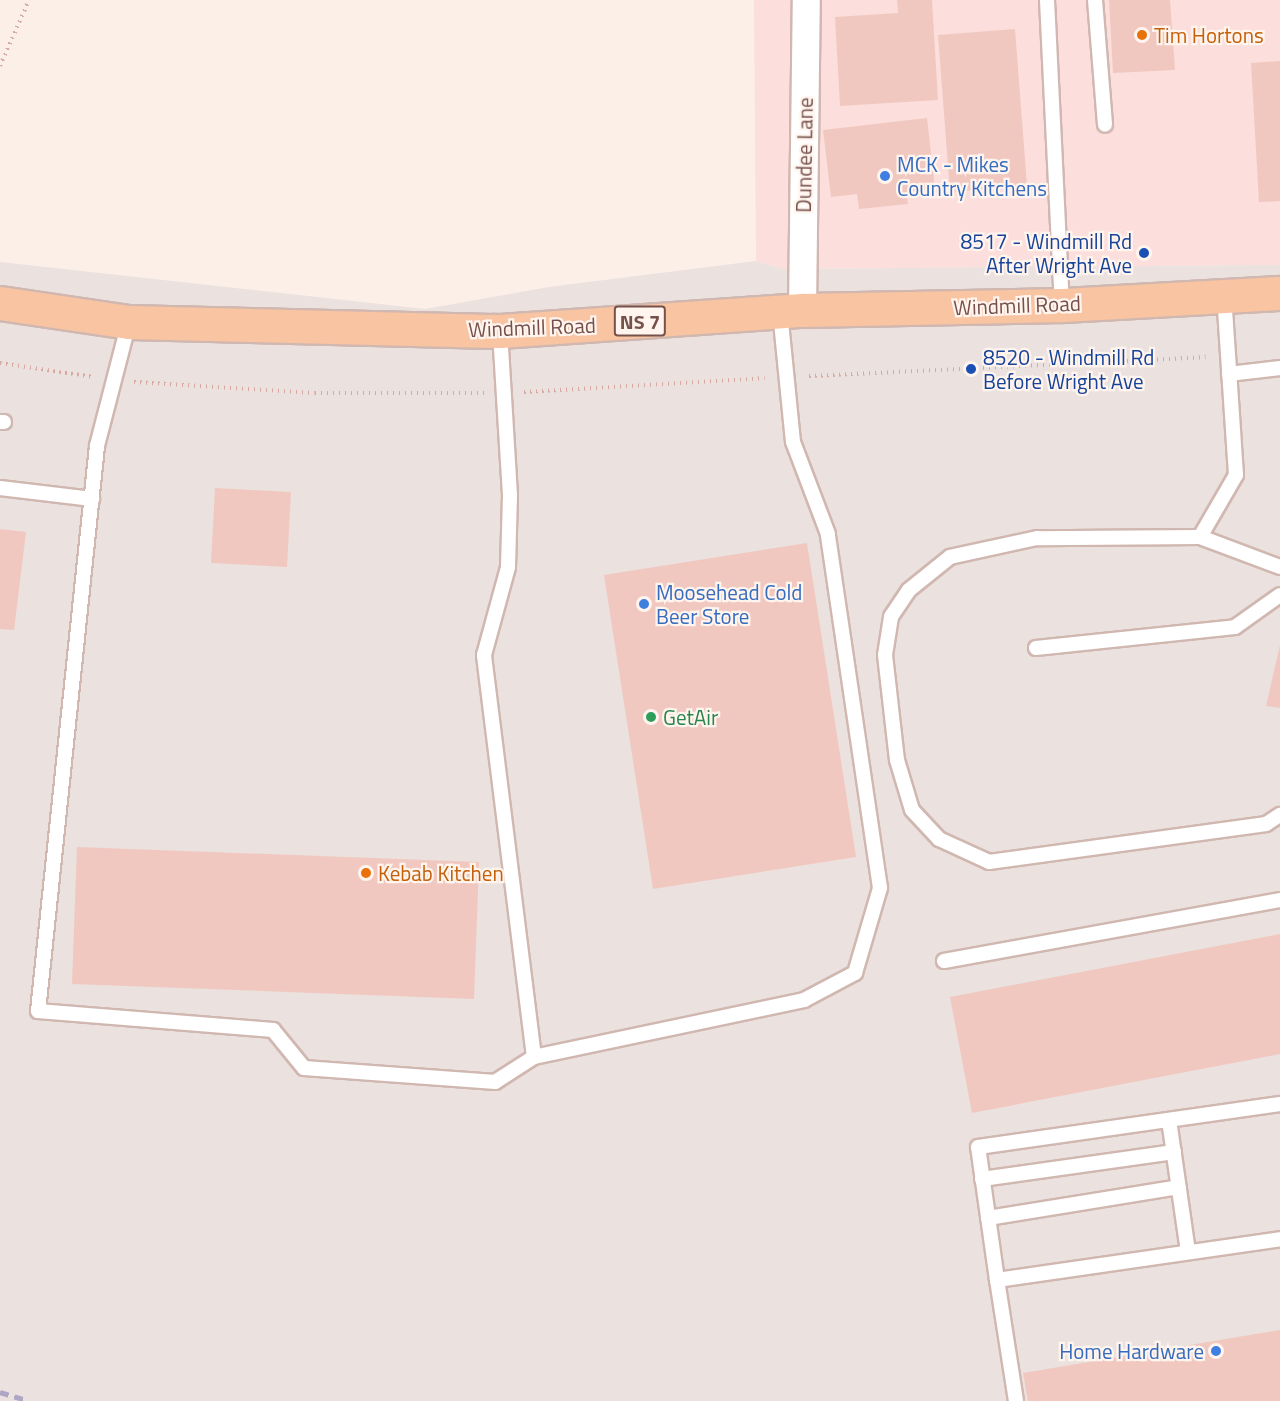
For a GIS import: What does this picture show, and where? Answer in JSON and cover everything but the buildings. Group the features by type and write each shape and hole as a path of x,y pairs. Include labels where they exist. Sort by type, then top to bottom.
{"main road":[{"name":"Windmill Road","path":"0,303 129,322 500,331 791,311 1062,305 1224,293 1280,292"}],"street":[{"name":"Dundee Lane","path":"791,311 806,0"}],"lane":[{"path":"1047,0 1062,305"},
{"path":"1095,0 1106,125"},
{"path":"1200,537 1236,475 1224,293"},
{"path":"129,322 97,446 38,1011 273,1030 304,1068 495,1082 534,1056 804,1000 855,973 880,888 828,534 793,442 787,377 791,311"},
{"path":"500,331 510,495 508,567 484,655 534,1056"},
{"path":"1229,374 1280,368"},
{"path":"0,488 92,499"},
{"path":"1280,567 1200,537 1037,538 950,557 909,590 891,617 885,655 897,760 912,810 939,839 989,862 1266,824 1280,815"},
{"path":"1036,648 1235,627 1280,596"},
{"path":"944,961 1280,900"},
{"path":"1016,1401 978,1147 1280,1104"},
{"path":"1169,1120 1188,1252"},
{"path":"982,1179 1174,1152"},
{"path":"988,1218 1179,1187"},
{"path":"997,1280 1280,1239"}],"path":[{"path":"0,66 29,0"},
{"path":"0,363 114,380 315,393 504,393 1228,356"}],"shaded area":[{"path":"754,0 1280,0 1280,265 783,269 756,261"},
{"path":"756,261 783,269 1280,265 1280,1401 0,1401 0,262 425,309 549,287"}],"railway":[{"path":"0,1392 29,1401"}],"place":[{"name":"Tim Hortons","path":"1142,35"},
{"name":"MCK - Mikes Country Kitchens","path":"885,176"},
{"name":"8517 - Windmill Rd After Wright Ave","path":"1144,253"},
{"name":"8520 - Windmill Rd Before Wright Ave","path":"971,369"},
{"name":"Moosehead Cold Beer Store","path":"644,604"},
{"name":"GetAir","path":"651,717"},
{"name":"Kebab Kitchen","path":"366,873"},
{"name":"Home Hardware","path":"1216,1351"}]}
